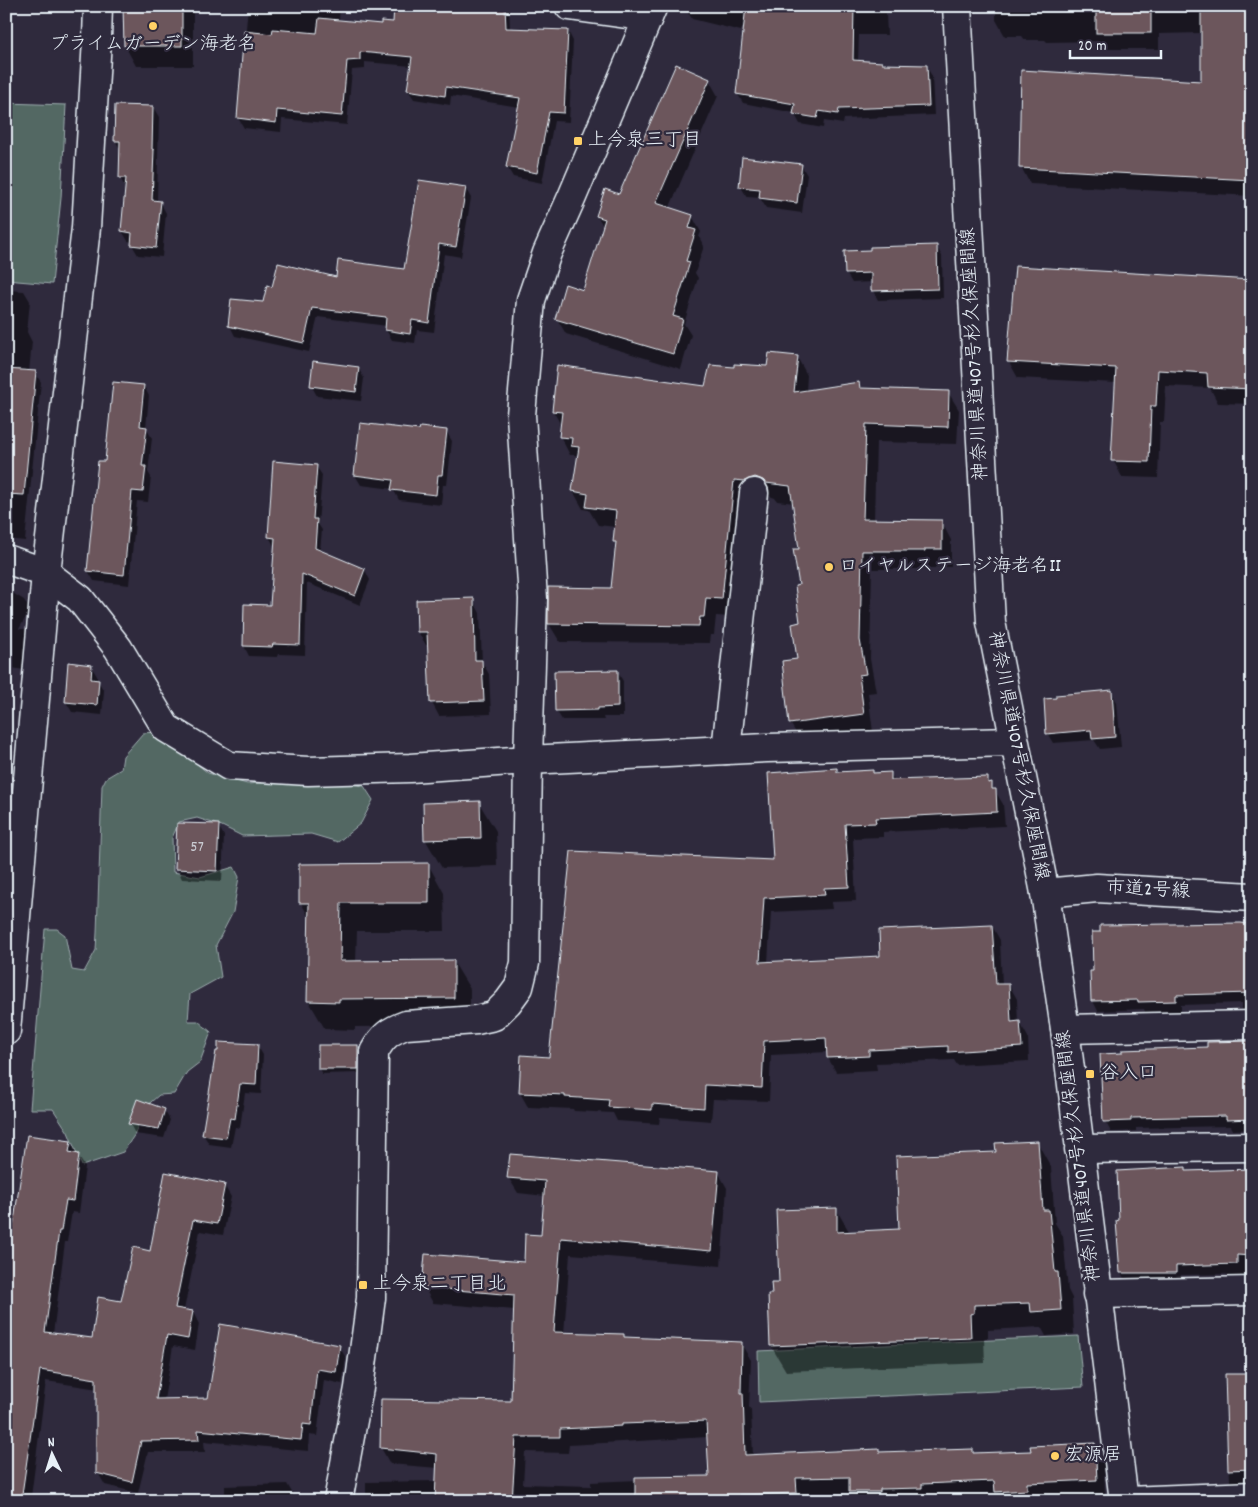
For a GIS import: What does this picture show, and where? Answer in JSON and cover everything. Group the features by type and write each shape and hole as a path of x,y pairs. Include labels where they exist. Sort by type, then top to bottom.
{"street":[{"path":"6,1031 46,573 86,228 98,6"},
{"path":"338,1501 359,1388 371,1298 374,1052 382,1038 406,1025 476,1020 494,1016 519,988 525,963 533,599 521,415 531,300 547,253 576,189 650,12 569,6"},
{"name":"神奈川県道407号杉久保座間線","path":"957,6 991,622 1045,893 1065,1029 1097,1294 1126,1501"},
{"path":"726,750 754,493"},
{"path":"6,559 46,573 80,599 118,648 166,728 228,766 327,770 410,768 726,750 1014,742"},
{"name":"市道2号線","path":"1045,893 1097,888 1252,897"},
{"path":"1065,1029 1252,1025"},
{"path":"1079,1149 1252,1147"},
{"path":"1097,1294 1252,1291"},
{"path":"1126,1501 1252,1496"}],"green space":[{"path":"6,103 66,105 61,198 52,284 6,280"},
{"path":"154,732 171,743 208,773 247,784 286,781 326,781 364,786 373,800 361,823 338,842 311,834 242,836 222,826 197,818 179,822 172,838 173,872 200,877 234,867 239,877 233,912 216,945 221,977 190,994 188,1021 198,1021 211,1032 200,1062 187,1072 174,1094 159,1095 144,1108 135,1134 123,1152 82,1166 68,1132 53,1109 30,1109 45,929 57,929 65,935 72,970 84,972 96,950 102,786 106,778 121,769 123,756 143,733"},
{"path":"1078,1336 1083,1387 759,1402 758,1351"}],"building":[{"name":"プライムガーデン海老名","path":"123,6 182,6 182,46 124,46"},
{"path":"394,6 505,6 506,28 568,30 564,113 549,112 537,173 506,167 520,98 446,87 445,96 407,90 412,57 360,52 360,60 347,61 342,116 277,110 276,123 237,118 244,31 272,34 273,29 317,33 319,18 381,24 381,21 393,22"},
{"path":"746,6 854,6 853,60 882,62 882,64 927,65 929,106 839,109 838,114 819,111 817,118 793,114 795,104 736,94"},
{"path":"1096,6 1151,6 1151,33 1096,33"},
{"path":"1201,6 1252,6 1252,180 1019,168 1021,70 1201,81"},
{"path":"676,64 710,79 656,203 693,215 689,228 696,230 686,261 690,262 673,316 683,319 673,354 555,319 565,284 583,290 605,219 596,216 605,189 619,194"},
{"path":"115,105 153,106 152,200 161,201 156,248 131,245 132,233 121,231 126,178 119,178 120,141 114,141"},
{"path":"742,157 802,164 797,203 759,198 760,189 739,187"},
{"path":"419,180 466,187 456,247 439,244 429,323 412,320 410,334 385,330 386,317 312,308 304,343 228,326 231,299 263,302 267,285 272,287 278,263 336,277 338,260 404,269"},
{"path":"937,245 938,289 871,291 871,273 845,274 844,251 870,250 870,247"},
{"path":"1015,266 1252,280 1252,389 1208,387 1207,373 1158,370 1156,406 1151,406 1149,462 1111,461 1116,368 1007,362"},
{"path":"769,353 798,356 794,392 859,382 860,388 949,391 948,427 866,424 863,519 942,520 942,549 925,549 925,551 862,551 860,640 866,674 859,675 864,714 789,724 782,661 797,659 792,624 800,622 795,586 799,585 793,549 799,549 790,486 766,483 755,477 745,481 734,480 722,599 706,598 704,617 700,617 699,626 548,624 548,587 611,588 616,542 613,542 616,511 586,507 588,494 572,491 579,447 571,446 572,438 559,437 562,412 552,411 557,365 705,386 710,365 734,367 734,364 767,366"},
{"path":"313,361 359,367 356,392 310,386"},
{"path":"6,369 36,371 24,495 6,494"},
{"path":"113,382 144,385 140,426 147,427 142,466 146,466 143,492 132,491 124,575 87,571 98,461 105,461"},
{"path":"360,423 419,430 420,427 447,430 442,475 438,475 436,495 391,490 393,480 354,475"},
{"path":"273,461 317,465 313,519 317,519 315,548 365,569 355,596 302,574 300,645 273,644 272,647 243,646 244,604 270,605 275,538 268,537"},
{"path":"474,598 475,660 482,660 484,701 430,703 427,632 417,632 416,600"},
{"path":"68,662 92,665 91,679 99,680 97,705 65,702"},
{"path":"618,670 618,707 598,708 598,710 555,711 554,671"},
{"path":"1112,690 1115,737 1092,739 1091,730 1046,734 1044,699 1056,698 1056,695"},
{"path":"837,768 837,772 873,770 873,773 891,772 891,780 988,777 988,783 992,782 992,789 996,789 997,812 875,818 876,823 845,824 849,887 824,888 825,895 764,898 760,962 880,956 879,930 992,925 996,984 1009,984 1011,1022 1020,1021 1022,1047 948,1052 948,1046 869,1050 869,1056 827,1058 826,1038 764,1041 762,1088 705,1085 704,1108 652,1104 652,1110 608,1107 609,1100 565,1097 565,1095 519,1093 521,1055 549,1057 571,851 773,860 768,773"},
{"path":"480,801 481,838 424,840 423,803"},
{"path":"177,823 219,824 217,871 175,869"},
{"path":"429,863 429,903 341,903 340,961 454,960 454,998 339,999 339,1002 307,1001 309,903 299,903 299,864"},
{"path":"1249,924 1250,943 1252,943 1252,993 1176,995 1176,1001 1091,1001 1090,971 1093,971 1092,932 1100,932 1100,925"},
{"path":"1252,1041 1252,1119 1226,1120 1226,1116 1131,1118 1131,1121 1103,1122 1100,1054 1122,1053 1122,1050 1207,1047 1207,1042"},
{"path":"218,1042 258,1044 256,1085 240,1084 235,1119 230,1118 226,1138 202,1135 216,1051 218,1051"},
{"path":"318,1045 358,1045 358,1069 318,1069"},
{"path":"137,1099 165,1109 159,1129 128,1124"},
{"path":"27,1135 71,1141 69,1152 79,1154 73,1201 66,1200 61,1231 59,1231 45,1332 92,1338 98,1297 121,1301 133,1247 150,1251 165,1172 225,1184 217,1224 193,1220 175,1308 193,1311 188,1339 167,1335 156,1399 208,1398 220,1324 340,1345 336,1372 317,1369 311,1425 303,1424 301,1440 198,1430 199,1440 141,1441 132,1482 96,1473 96,1379 40,1370 21,1501 6,1500 6,1273"},
{"path":"1038,1141 1043,1210 1049,1210 1055,1272 1058,1272 1061,1310 1031,1312 1030,1303 974,1305 974,1313 970,1314 971,1338 770,1346 768,1294 772,1294 771,1282 779,1282 776,1210 837,1208 837,1232 899,1229 896,1156 996,1152 995,1143"},
{"path":"510,1154 719,1171 712,1251 561,1238 554,1332 624,1334 624,1337 742,1342 741,1393 743,1393 745,1455 879,1449 879,1452 973,1449 973,1453 1031,1451 1030,1446 1095,1443 1097,1480 1027,1483 1027,1490 995,1492 994,1481 922,1484 922,1488 880,1489 880,1492 849,1492 849,1477 796,1478 797,1493 739,1495 739,1501 635,1501 635,1477 709,1476 706,1421 622,1424 622,1426 560,1429 560,1437 516,1437 512,1501 435,1501 437,1454 380,1448 381,1399 511,1401 514,1295 422,1287 425,1254 524,1262 525,1234 541,1235 545,1181 507,1178"},
{"path":"1186,1167 1186,1171 1252,1169 1252,1256 1237,1255 1237,1264 1176,1266 1176,1273 1120,1273 1116,1221 1119,1220 1117,1171"},
{"path":"1225,1374 1252,1374 1252,1469 1228,1470"}],"place":[{"name":"プライムガーデン海老名","path":"153,26"},
{"name":"上今泉三丁目","path":"578,141"},
{"name":"ロイヤルステージ海老名II","path":"829,567"},
{"name":"谷入口","path":"1090,1074"},
{"name":"上今泉二丁目北","path":"363,1285"},
{"name":"宏源居","path":"1055,1456"}]}
